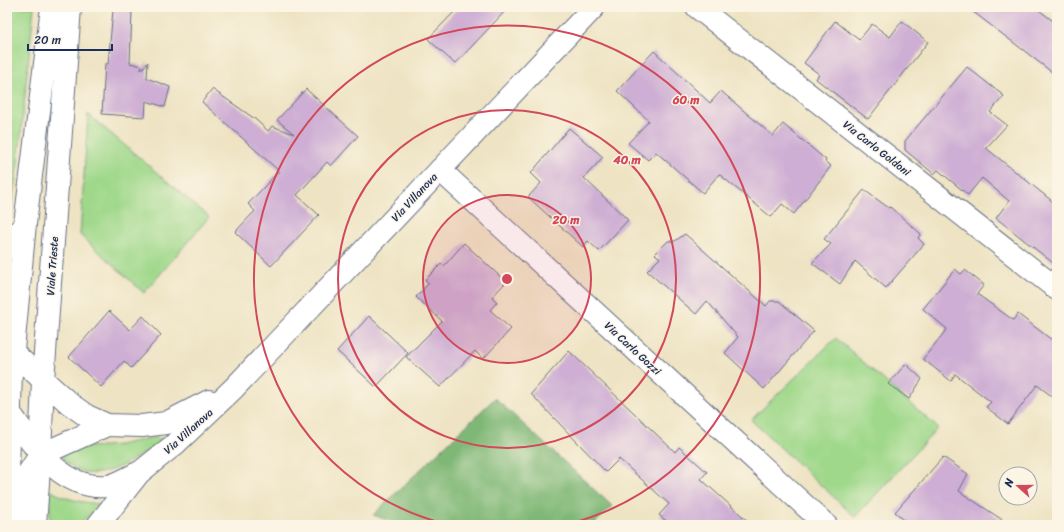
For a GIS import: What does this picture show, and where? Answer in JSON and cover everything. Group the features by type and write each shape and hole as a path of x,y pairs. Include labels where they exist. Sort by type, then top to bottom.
{"street":[{"path":"7,507 11,371 10,350 52,7"},
{"name":"Viale Trieste","path":"35,525 40,455 42,380 70,7"},
{"name":"Via Villanova","path":"98,525 139,473 174,445 234,388 594,7"},
{"name":"Via Carlo Goldoni","path":"697,7 1057,289"},
{"name":"Via Carlo Gozzi","path":"440,170 826,525"},
{"path":"7,247 25,224"},
{"name":"Via Villanova","path":"10,350 70,404 87,416 107,425 142,426 166,423 234,388"},
{"path":"9,412 40,455 24,480 20,525"},
{"name":"Via Villanova","path":"107,425 40,455 69,478 87,484 107,486 139,473"}],"green space":[{"path":"7,7 34,7 18,163 10,215 7,221"},
{"path":"88,114 209,217 144,293 80,235"},
{"path":"836,338 938,428 855,517 751,420"},
{"path":"495,398 612,506 593,525 401,525 373,515"},
{"path":"155,437 164,440 128,463 117,468 97,473 88,473 73,467 65,462 61,452 78,448 119,445"},
{"path":"50,490 74,500 100,504 79,525 50,525"}],"building":[{"path":"459,7 509,7 455,64 428,39"},
{"path":"967,7 1035,7 1057,24 1057,76"},
{"path":"113,10 132,12 130,63 142,66 141,70 148,62 147,78 170,87 165,107 146,101 145,117 102,114 105,64 108,64"},
{"path":"835,21 859,40 872,24 890,37 902,21 928,42 868,119 816,79 819,74 804,63"},
{"path":"654,51 710,103 721,91 773,136 783,124 826,160 825,162 831,166 794,214 782,204 771,217 719,174 703,193 656,152 648,160 628,143 649,121 617,91"},
{"path":"967,67 1004,96 990,112 1007,125 986,148 1057,205 1057,266 996,218 1009,201 982,178 968,195 938,170 934,174 905,150 905,141"},
{"path":"212,89 255,119 268,131 272,126 294,134 277,120 306,89 358,136 331,166 327,162 297,195 319,215 271,266 235,232 255,211 248,204 279,171 202,102"},
{"path":"569,128 603,157 584,178 628,220 599,251 588,241 583,247 528,197 541,183 531,173"},
{"path":"864,190 889,208 890,207 921,234 918,238 924,244 886,288 855,261 840,284 812,263 831,244 824,239"},
{"path":"685,234 766,306 770,301 779,301 814,331 764,389 725,353 738,337 707,301 696,314 647,271 660,258 655,254 668,241 675,241"},
{"path":"464,243 506,282 492,297 497,302 490,310 511,329 483,359 475,351 440,387 406,357 442,321 416,297 429,283 425,280 441,264 444,266"},
{"path":"955,269 961,274 965,270 984,285 977,294 1013,320 1018,314 1057,344 1057,400 1037,385 1008,424 986,407 991,402 955,374 951,381 923,359 947,329 923,309"},
{"path":"109,311 130,330 143,316 161,335 131,368 124,361 101,387 69,357"},
{"path":"369,316 408,353 376,387 337,351"},
{"path":"569,351 675,452 679,447 707,472 701,479 752,525 671,525 659,515 669,504 619,459 606,472 531,394"},
{"path":"906,364 922,379 909,399 888,384"},
{"path":"943,457 968,474 959,491 1010,525 910,525 895,512"}]}
